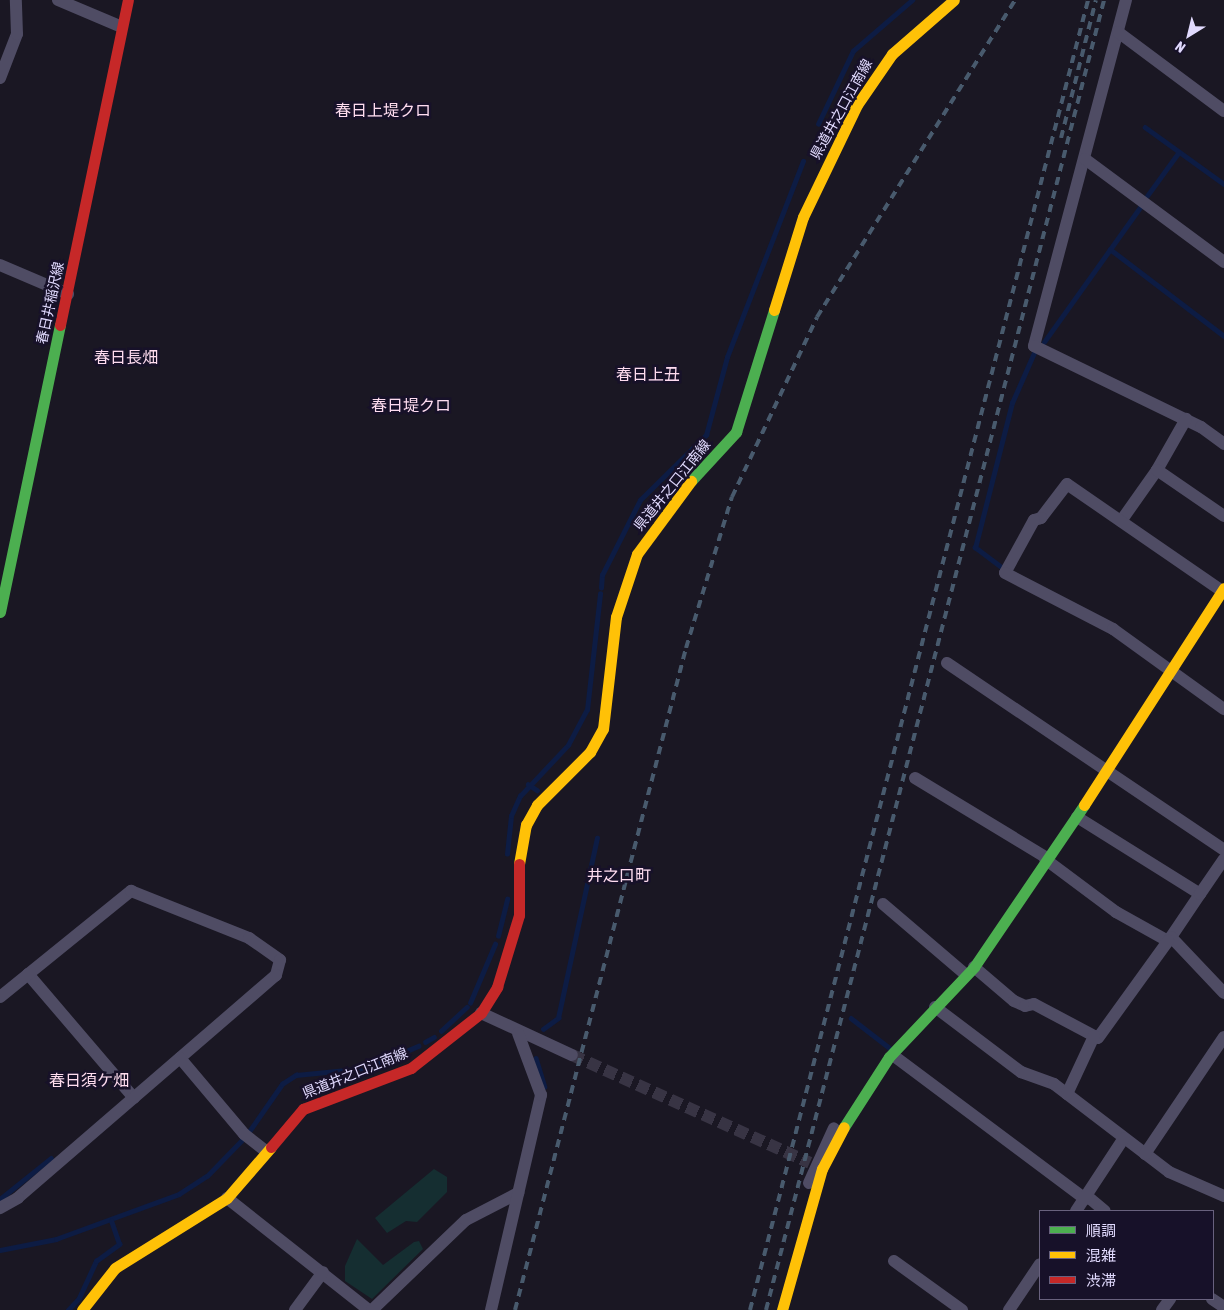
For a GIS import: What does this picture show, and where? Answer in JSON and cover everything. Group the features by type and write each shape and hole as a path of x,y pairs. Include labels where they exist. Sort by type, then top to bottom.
{"main road":[{"name":"春日井稲沢線","path":"0,612 2,586 68,294 128,0"},
{"name":"県道井之口江南線","path":"83,1309 115,1268 136,1252 227,1198 303,1109 411,1068 481,1013 497,987 519,915 519,853 526,825 537,805 590,752 603,729 616,616 637,554 685,488 736,432 803,217 857,105 892,54 954,0"},
{"path":"786,1308 822,1169 855,1106 892,1056 970,971 1077,817 1170,670 1222,594"}],"street":[{"path":"0,78 17,34 16,0"},
{"path":"58,0 122,27"},
{"path":"1126,0 1034,346 1186,419 1224,444"},
{"path":"1118,32 1224,111"},
{"path":"1085,159 1224,262"},
{"path":"0,265 68,294"},
{"path":"1121,521 1157,470 1186,419"},
{"path":"1157,470 1224,516"},
{"path":"1222,594 1067,484 1041,518 1034,520 1005,573 1113,629 1224,709"},
{"path":"947,663 1107,769 1224,850"},
{"path":"914,778 1046,859 1084,890 1169,939 1222,986"},
{"path":"1077,817 1200,894"},
{"path":"883,904 970,971 1014,1001 1025,1006 1034,1004 1098,1038 1224,859"},
{"path":"0,997 131,891 249,938 280,960 276,975 18,1198 0,1208"},
{"path":"28,974 134,1098"},
{"path":"935,1007 1021,1072 1039,1076 1067,1094 1145,1154 1186,1182 1224,1196"},
{"path":"481,1013 518,1033 572,1055"},
{"path":"490,1310 541,1096 518,1033"},
{"path":"1067,1094 1094,1036"},
{"path":"1145,1154 1224,1037"},
{"path":"786,1308 782,1288 812,1164 848,1102 879,1062 892,1056 1104,1210"},
{"path":"180,1058 244,1134 266,1151"},
{"path":"1077,1210 1124,1138"},
{"path":"227,1198 371,1310 466,1220 518,1193"},
{"path":"894,1262 962,1310"},
{"path":"1009,1310 1039,1265"},
{"path":"295,1310 323,1272"},
{"path":"1214,1300 1224,1307"}],"green space":[{"path":"434,1169 447,1177 447,1192 417,1222 406,1221 387,1233 375,1218"},
{"path":"357,1239 383,1265 414,1242 419,1241 423,1249 372,1299 345,1281 345,1266"}],"waterway":[{"path":"818,124 853,51 912,0"},
{"path":"1145,127 1224,184"},
{"path":"1147,196 1179,152"},
{"path":"601,588 602,575 640,500 706,435 727,357 803,161"},
{"path":"1044,342 1141,206"},
{"path":"1110,249 1224,336"},
{"path":"1002,568 975,548 1012,403 1034,353"},
{"path":"507,854 511,816 520,796 568,745 587,710 600,594"},
{"path":"528,784 537,790"},
{"path":"543,1029 558,1018 597,838"},
{"path":"498,936 507,899"},
{"path":"470,1003 495,944"},
{"path":"441,1031 467,1007"},
{"path":"851,1018 891,1049"},
{"path":"425,1042 434,1037"},
{"path":"248,1133 282,1084 296,1075 367,1068 418,1046"},
{"path":"536,1058 545,1087"},
{"path":"0,1250 56,1239 179,1194 207,1176 243,1139"},
{"path":"0,1199 51,1158"},
{"path":"68,1310 79,1298 96,1261 119,1244 111,1221"}],"tunnel":[{"path":"572,1055 810,1163"}],"railway":[{"path":"515,1310 686,648 732,497 817,317 1015,0"},
{"path":"750,1310 1088,0"},
{"path":"1061,138 1096,0"},
{"path":"766,1310 1104,0"}],"traffic: fast":[{"path":"691,481 736,432 774,310"},
{"path":"0,612 60,325"},
{"path":"844,1127 889,1057 974,967 1084,805"}],"traffic: slow":[{"path":"774,310 803,217 857,105 892,54 954,0"},
{"path":"519,864 526,825 537,805 590,752 603,729 616,617 637,554 691,481"},
{"path":"1084,805 1224,588"},
{"path":"782,1310 822,1169 844,1127"},
{"path":"82,1310 115,1268 227,1198 271,1147"}],"traffic: jam":[{"path":"60,325 128,0"},
{"path":"271,1147 303,1109 411,1068 481,1013 497,987 519,915 519,864"}],"district":[{"name":"春日上堤クロ","path":"383,110"},
{"name":"春日長畑","path":"126,357"},
{"name":"春日上丑","path":"648,374"},
{"name":"春日堤クロ","path":"411,405"},
{"name":"井之口町","path":"619,875"},
{"name":"春日須ケ畑","path":"89,1080"}]}
